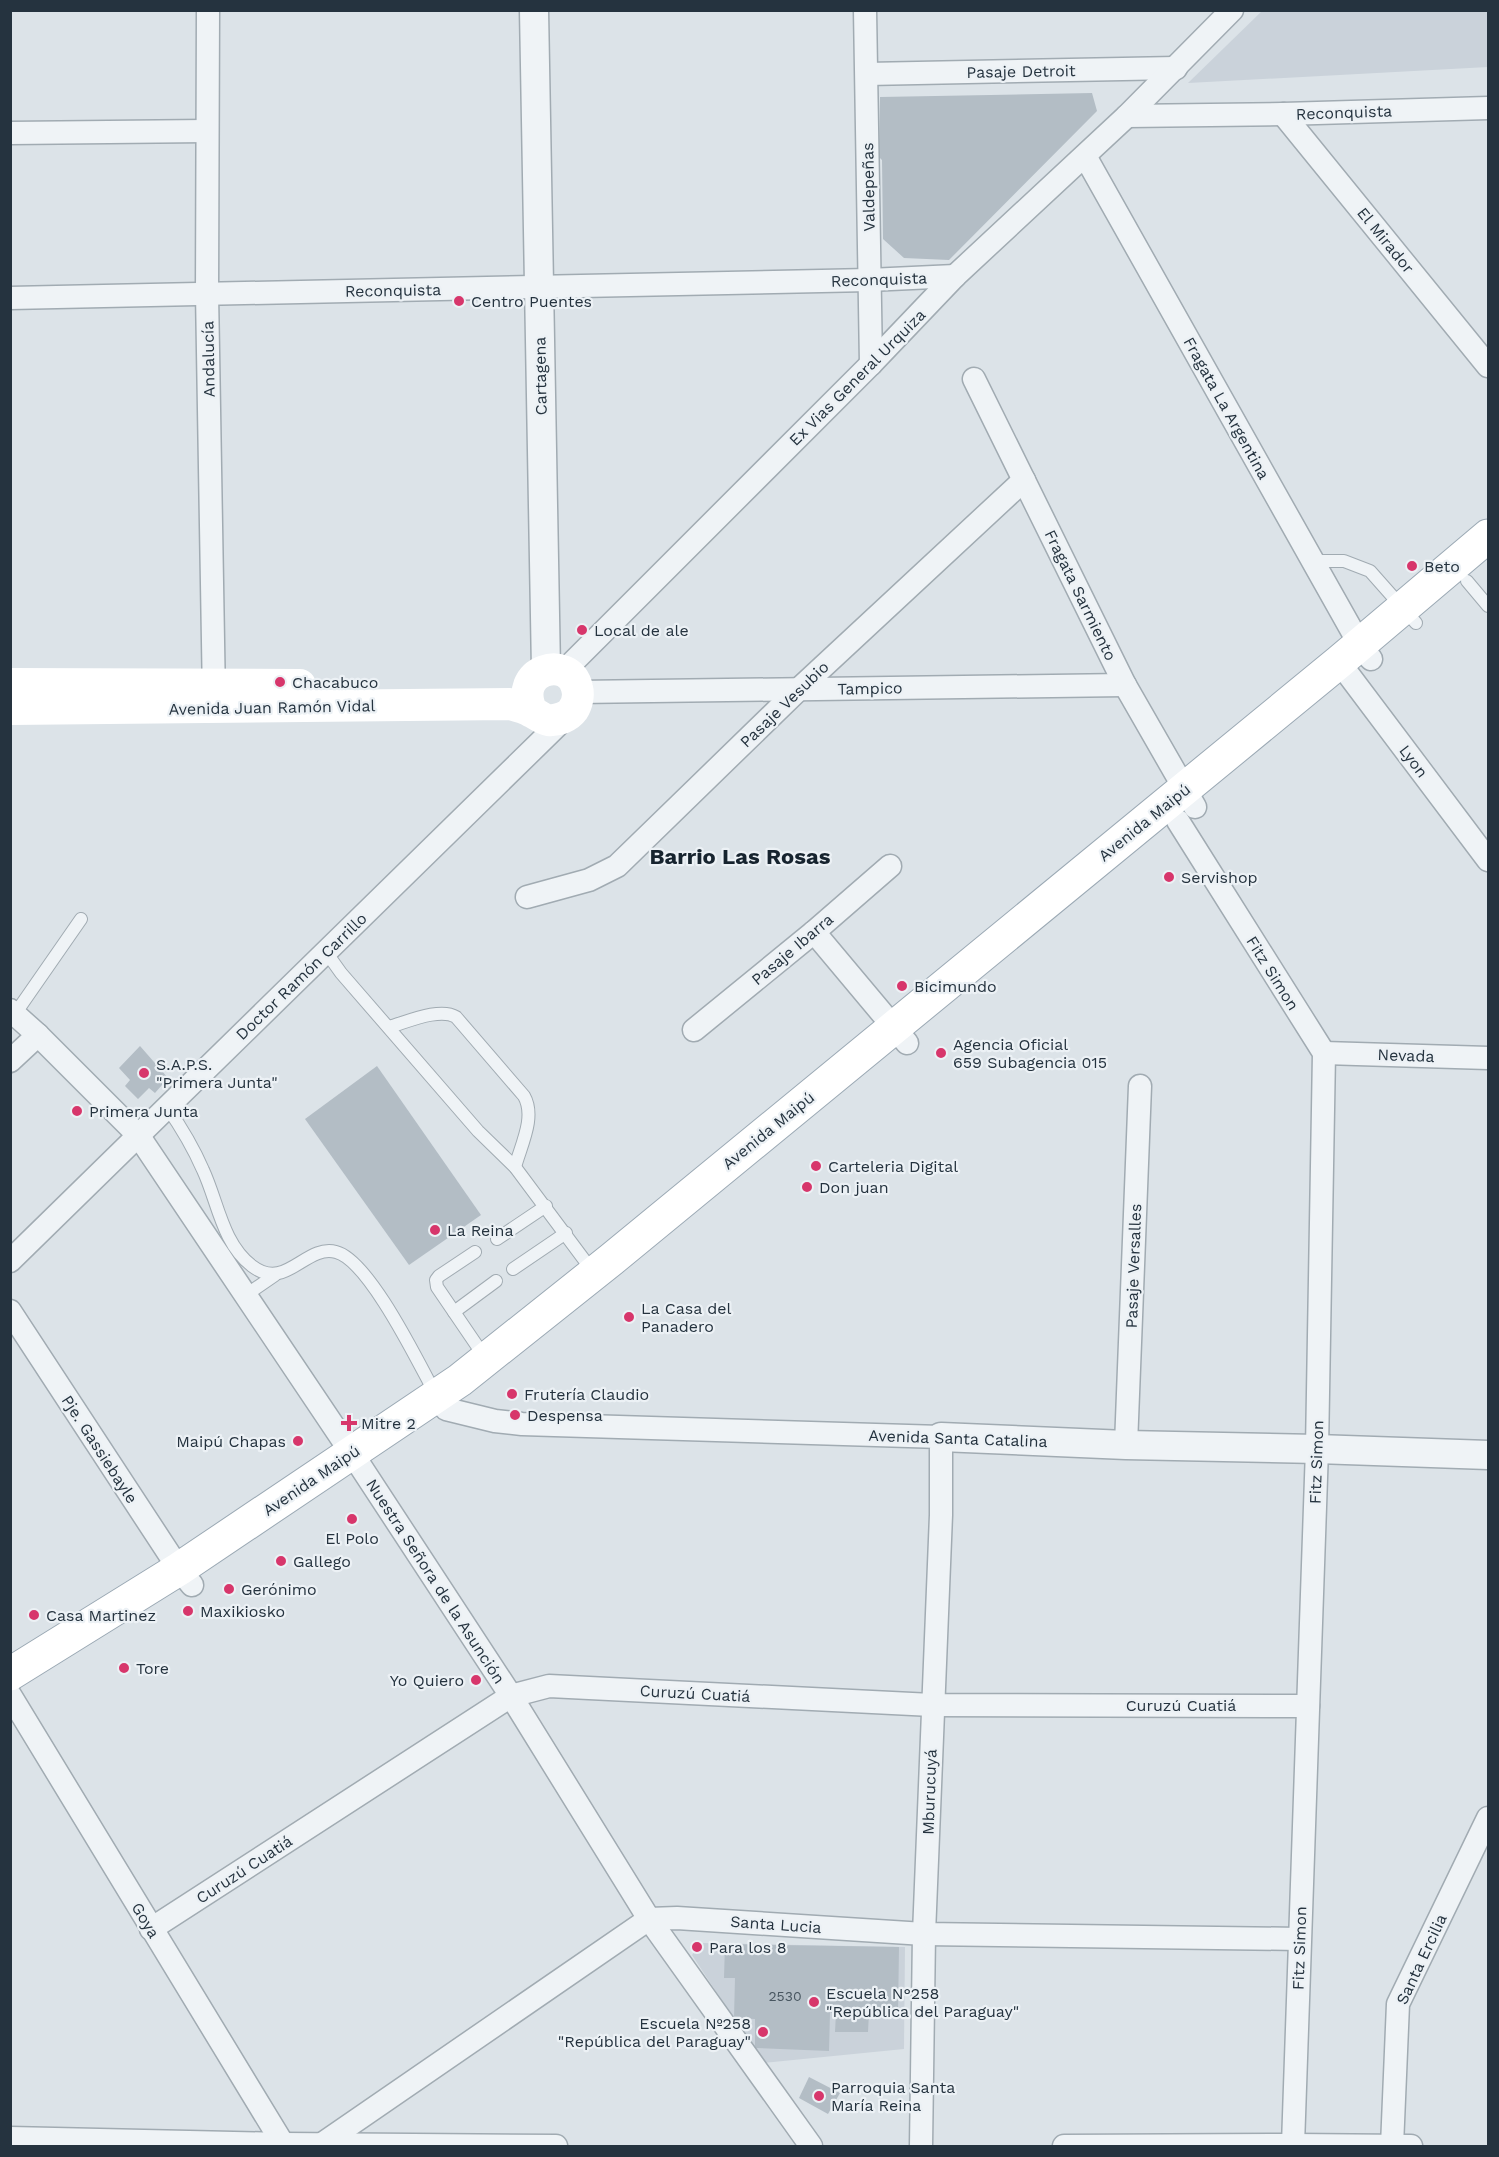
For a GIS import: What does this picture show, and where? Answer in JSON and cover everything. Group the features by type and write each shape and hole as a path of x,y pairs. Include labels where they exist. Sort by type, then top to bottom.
{"main road":[{"name":"Avenida Maipú","path":"441,1402 486,1359 900,1035 1185,806 1409,615 1488,536"},
{"name":"Avenida Maipú","path":"1409,615 1478,572"},
{"name":"Avenida Juan Ramón Vidal","path":"10,684 214,696 510,705 548,720 557,720 557,685 510,683 214,696 10,709"},
{"name":"Avenida Maipú","path":"11,1692 186,1577 608,1284 900,1035"}],"street":[{"name":"Andalucía","path":"207,10 207,293 214,696"},
{"name":"Cartagena","path":"534,10 539,287 557,685"},
{"name":"Valdepeñas","path":"865,10 871,364"},
{"name":"Ex Vias General Urquiza","path":"557,685 955,276 1127,116 1232,10"},
{"name":"Pasaje Detroit","path":"867,74 1176,68"},
{"name":"Reconquista","path":"1127,116 1488,108"},
{"name":"El Mirador","path":"1283,114 1488,366"},
{"path":"10,134 207,131"},
{"name":"Fragata La Argentina","path":"1085,156 1312,561 1355,660"},
{"name":"Reconquista","path":"10,298 869,280 955,276"},
{"name":"Fragata Sarmiento","path":"974,379 1185,806"},
{"name":"Pasaje Vesubio","path":"527,897 588,880 617,866 799,689 1024,480"},
{"name":"Lyon","path":"1355,660 1488,860"},
{"name":"Tampico","path":"557,685 799,689 1125,685"},
{"name":"Doctor Ramón Carrillo","path":"10,1261 326,952 557,685"},
{"name":"Fitz Simon","path":"1185,806 1324,1053 1317,1449 1293,2145"},
{"name":"Pasaje Ibarra","path":"694,1030 814,932 890,866"},
{"path":"814,932 900,1035"},
{"name":"Nuestra Señora de la Asunción","path":"13,1012 138,1135 511,1696 649,1919 811,2146"},
{"path":"10,1061 38,1035"},
{"name":"Nevada","path":"1324,1053 1488,1058"},
{"name":"Pasaje Versalles","path":"1126,1445 1140,1086"},
{"name":"Pje. Gassiebayle","path":"10,1311 186,1577"},
{"name":"Avenida Santa Catalina","path":"441,1402 495,1421 522,1424 1488,1455"},
{"name":"Mburucuyá","path":"921,2146 924,1934 941,1515 941,1437"},
{"name":"Curuzú Cuatiá","path":"152,1929 511,1696 549,1686 932,1705 1308,1706"},
{"name":"Goya","path":"11,1692 283,2144"},
{"name":"Santa Ercilia","path":"1392,2146 1398,2004 1488,1818"},
{"path":"322,2144 649,1919"},
{"name":"Santa Lucia","path":"649,1919 689,1919 924,1934 1299,1939"},
{"path":"10,2138 283,2144 556,2146"},
{"path":"1064,2146 1411,2146"}],"lane":[{"path":"1312,561 1344,561 1370,571 1409,615"},
{"path":"1478,572 1488,606"},
{"path":"13,1012 81,919"},
{"path":"326,952 341,973 478,1131 515,1167 594,1273"},
{"path":"388,1027 440,1013 449,1013 456,1017 529,1104 530,1115 515,1167"},
{"path":"167,1107 190,1141 204,1172 219,1216 235,1246 253,1267 275,1275"},
{"path":"497,1239 546,1206"},
{"path":"513,1269 566,1233"},
{"path":"246,1295 275,1275 319,1254 336,1252 346,1256 379,1293 441,1402"},
{"path":"475,1252 439,1276 436,1281 437,1287 486,1359"},
{"path":"454,1312 496,1281"}],"shaded area":[{"path":"1263,10 1488,11 1488,67 1188,83"},
{"name":"Escuela N°258 \"República del Paraguay\"","path":"701,1943 905,1947 904,2049 763,2063 692,1955"}],"building":[{"path":"1092,93 1097,111 949,260 904,258 883,239 882,160 879,157 880,97"},
{"name":"S.A.P.S. \"Primera Junta\"","path":"140,1046 168,1078 155,1093 149,1088 138,1099 125,1086 130,1080 119,1068"},
{"path":"377,1066 481,1215 409,1265 305,1119"},
{"name":"Escuela N°258 \"República del Paraguay\"","path":"725,1944 899,1947 898,2013 869,2012 868,2032 835,2032 836,2013 830,2013 829,2051 755,2048 755,2019 734,2018 735,1978 724,1978"},
{"name":"Parroquia Santa María Reina","path":"809,2077 840,2093 828,2114 799,2098"}],"place":[{"name":"Centro Puentes","path":"459,301"},
{"name":"Beto","path":"1412,566"},
{"name":"Local de ale","path":"582,630"},
{"name":"Chacabuco","path":"280,682"},
{"name":"Servishop","path":"1169,877"},
{"name":"Bicimundo","path":"902,986"},
{"name":"Agencia Oficial 659 Subagencia 015","path":"941,1053"},
{"name":"S.A.P.S. \"Primera Junta\"","path":"144,1073"},
{"name":"Primera Junta","path":"77,1111"},
{"name":"Carteleria Digital","path":"816,1166"},
{"name":"Don juan","path":"807,1187"},
{"name":"La Reina","path":"435,1230"},
{"name":"La Casa del Panadero","path":"629,1317"},
{"name":"Frutería Claudio","path":"512,1394"},
{"name":"Despensa","path":"515,1415"},
{"name":"Mitre 2","path":"349,1423"},
{"name":"Maipú Chapas","path":"298,1441"},
{"name":"El Polo","path":"352,1519"},
{"name":"Gallego","path":"281,1561"},
{"name":"Gerónimo","path":"229,1589"},
{"name":"Maxikiosko","path":"188,1611"},
{"name":"Casa Martinez","path":"34,1615"},
{"name":"Tore","path":"124,1668"},
{"name":"Yo Quiero","path":"476,1680"},
{"name":"Para los 8","path":"697,1947"},
{"name":"Escuela N°258 \"República del Paraguay\"","path":"814,2002"},
{"name":"Escuela Nº258 \"República del Paraguay\"","path":"763,2032"},
{"name":"Parroquia Santa María Reina","path":"819,2096"}],"district":[{"name":"Barrio Las Rosas","path":"740,856"}]}
